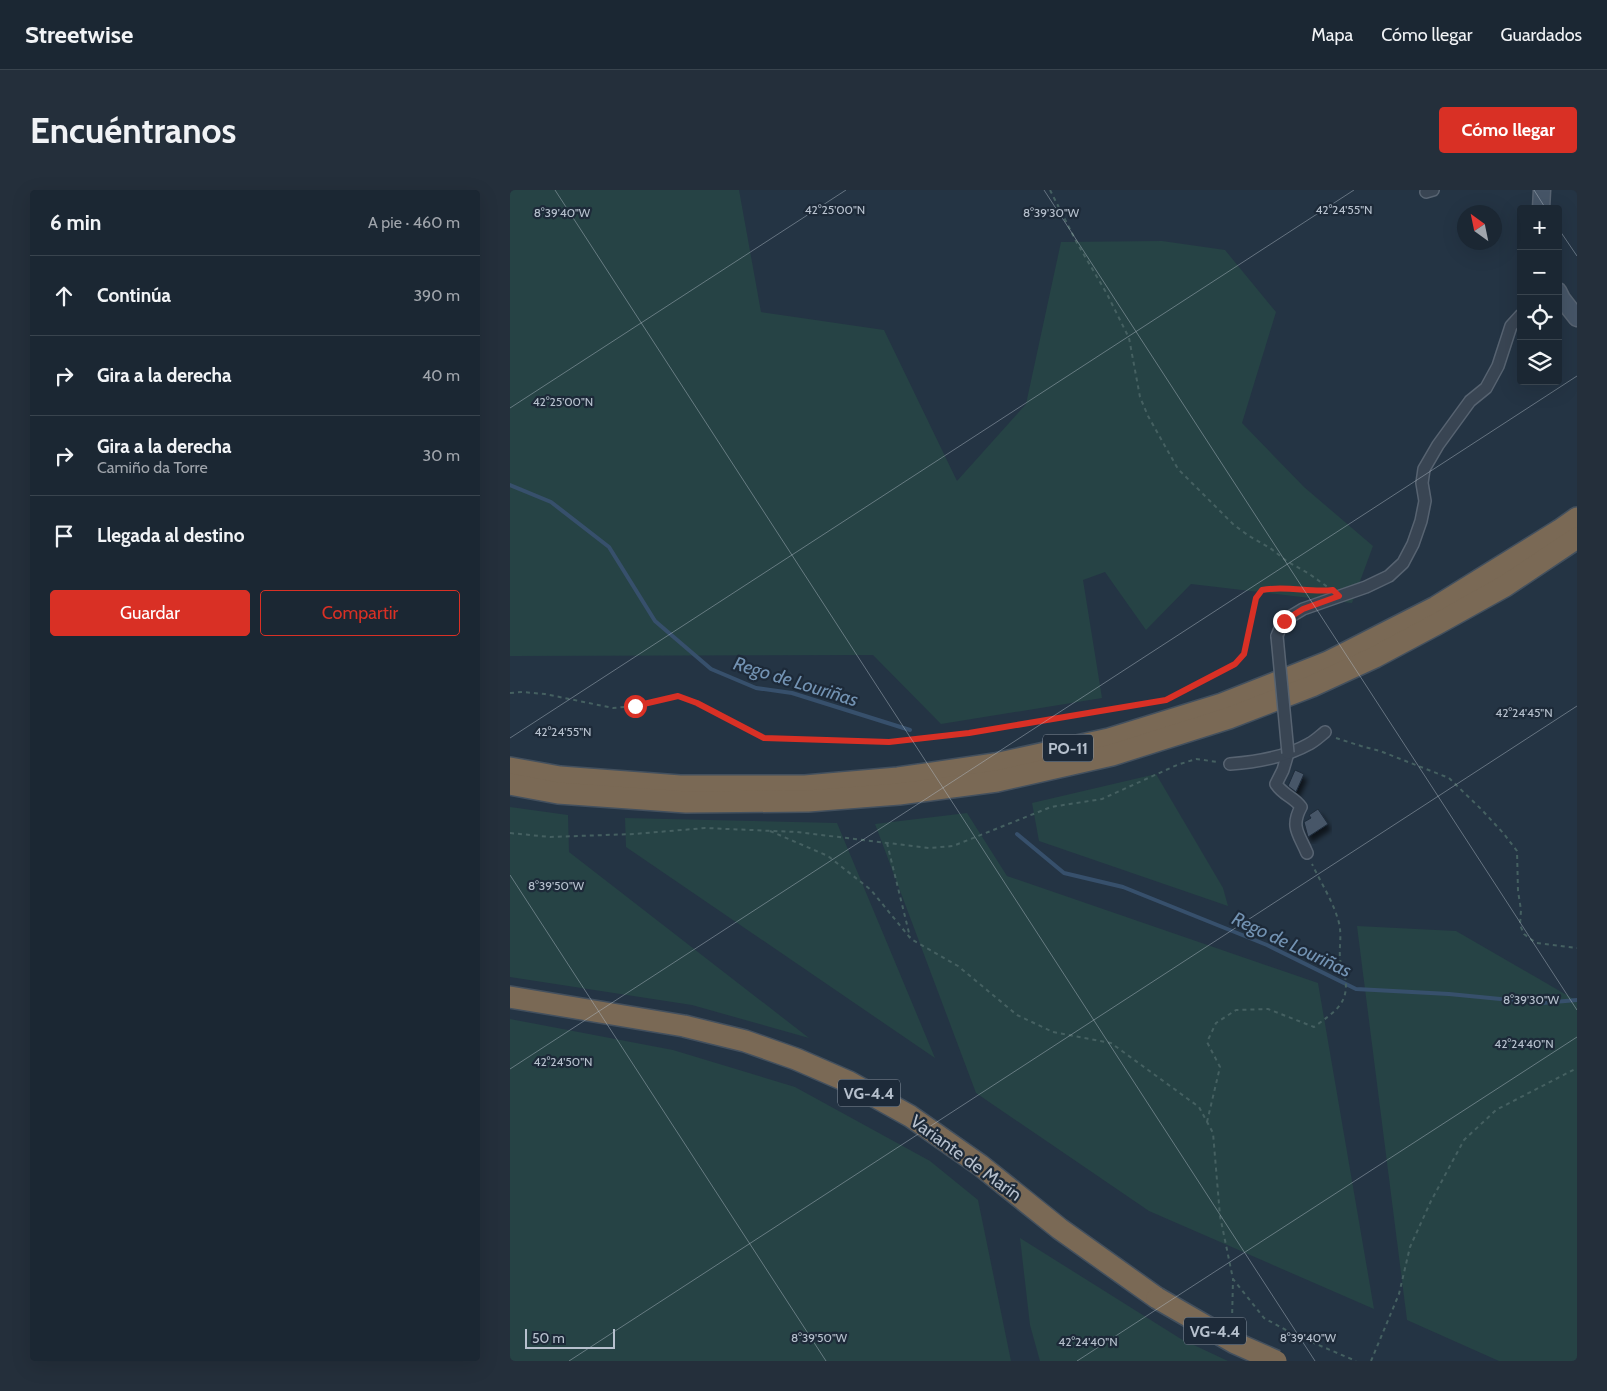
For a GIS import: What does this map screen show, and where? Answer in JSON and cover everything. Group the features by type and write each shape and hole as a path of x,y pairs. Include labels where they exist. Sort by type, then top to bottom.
{"highway":[{"path":"1572,528 1577,512"},
{"name":"PO-11","path":"510,784 558,793 686,802 808,802 899,794 997,780 1112,754 1229,718 1312,686 1375,657 1505,586 1572,528"},
{"name":"PO-11","path":"510,768 560,777 680,786 805,786 898,778 995,764 1109,739 1222,704 1328,662 1436,607 1572,528"},
{"path":"1435,625 1504,599 1577,555"},
{"name":"Variante de Marín","path":"510,997 684,1026 745,1041 849,1082 910,1116 980,1165 1060,1230 1157,1298 1235,1342 1276,1361"}],"street":[{"path":"1541,205 1542,190"},
{"path":"1560,295 1577,318"},
{"path":"1307,853 1294,825 1301,807 1296,800 1282,793 1276,784 1283,770 1288,752 1277,636 1284,621 1303,609 1389,576 1403,564 1412,544 1425,501 1422,483 1424,469 1438,445 1470,401 1486,388 1498,366 1511,326 1517,319"},
{"path":"1230,764 1288,752 1311,743 1325,732"}],"path":[{"path":"1050,190 1076,243 1107,294 1129,338 1140,397 1148,416 1178,469 1234,525 1333,590 1327,591"},
{"path":"510,693 545,694 613,708 635,706 678,696 697,703 764,738 889,742 969,733 1166,700 1235,664 1244,654 1256,598 1262,590 1275,587 1321,592"},
{"path":"1325,732 1339,739 1395,756 1449,778 1482,810 1517,851 1518,891 1521,910 1520,925 1524,934 1536,943 1577,948"},
{"path":"510,833 550,837 634,834 705,828 797,832 929,848 953,846 1051,807 1102,799 1177,765 1196,759 1230,764"},
{"path":"770,830 828,856 871,890 911,940 958,966 1017,1015 1053,1032 1111,1042 1199,1107 1213,1133 1220,1216 1233,1279 1232,1324"},
{"path":"887,843 911,940"},
{"path":"1207,1122 1220,1068 1207,1042 1216,1024 1236,1010 1268,1009 1314,1027 1338,1009 1347,990 1340,958 1342,941 1339,924 1307,853"},
{"path":"1371,1361 1400,1294 1410,1247 1431,1201 1464,1140 1496,1110 1577,1068"},
{"path":"1233,1279 1264,1318 1295,1335 1356,1361"}],"green space":[{"path":"510,190 739,190 761,312 884,330 957,481 1026,404 1061,242 1162,241 1225,250 1276,312 1242,423 1304,487 1373,546 1352,603 1191,584 1146,630 1105,572 1083,580 1102,698 941,724 873,655 510,656"},
{"path":"1156,774 1223,888 1228,906 1039,841 1032,803"},
{"path":"510,807 568,815 569,852 809,1038 692,1005 510,977"},
{"path":"967,813 1007,876 1318,983 1374,1309 1149,1211 976,1093 875,824"},
{"path":"625,818 837,823 935,1058 626,847"},
{"path":"1357,926 1456,931 1577,1001 1577,1361 1499,1361 1407,1320"},
{"path":"510,1019 673,1050 795,1087 930,1161 978,1200 1011,1361 510,1361"},
{"path":"1020,1238 1181,1339 1228,1361 1040,1361 1030,1325"}],"building":[{"path":"1295,770 1304,774 1296,792 1288,786"},
{"path":"1318,809 1328,824 1308,837 1304,822 1311,818 1309,815"}],"waterway":[{"name":"Rego de Louriñas","path":"510,485 551,502 609,547 655,621 711,669 756,688 792,693 910,730"},
{"name":"Rego de Louriñas","path":"1017,834 1064,873 1123,887 1267,945 1356,989 1449,994 1542,1003 1577,1000"}],"route":[{"path":"635,706 678,696 697,703 764,738 785,740 889,742 969,733 1166,700 1235,664 1244,654 1256,598 1262,590 1275,587 1321,592 1333,590 1339,596 1303,609 1284,621"}]}
